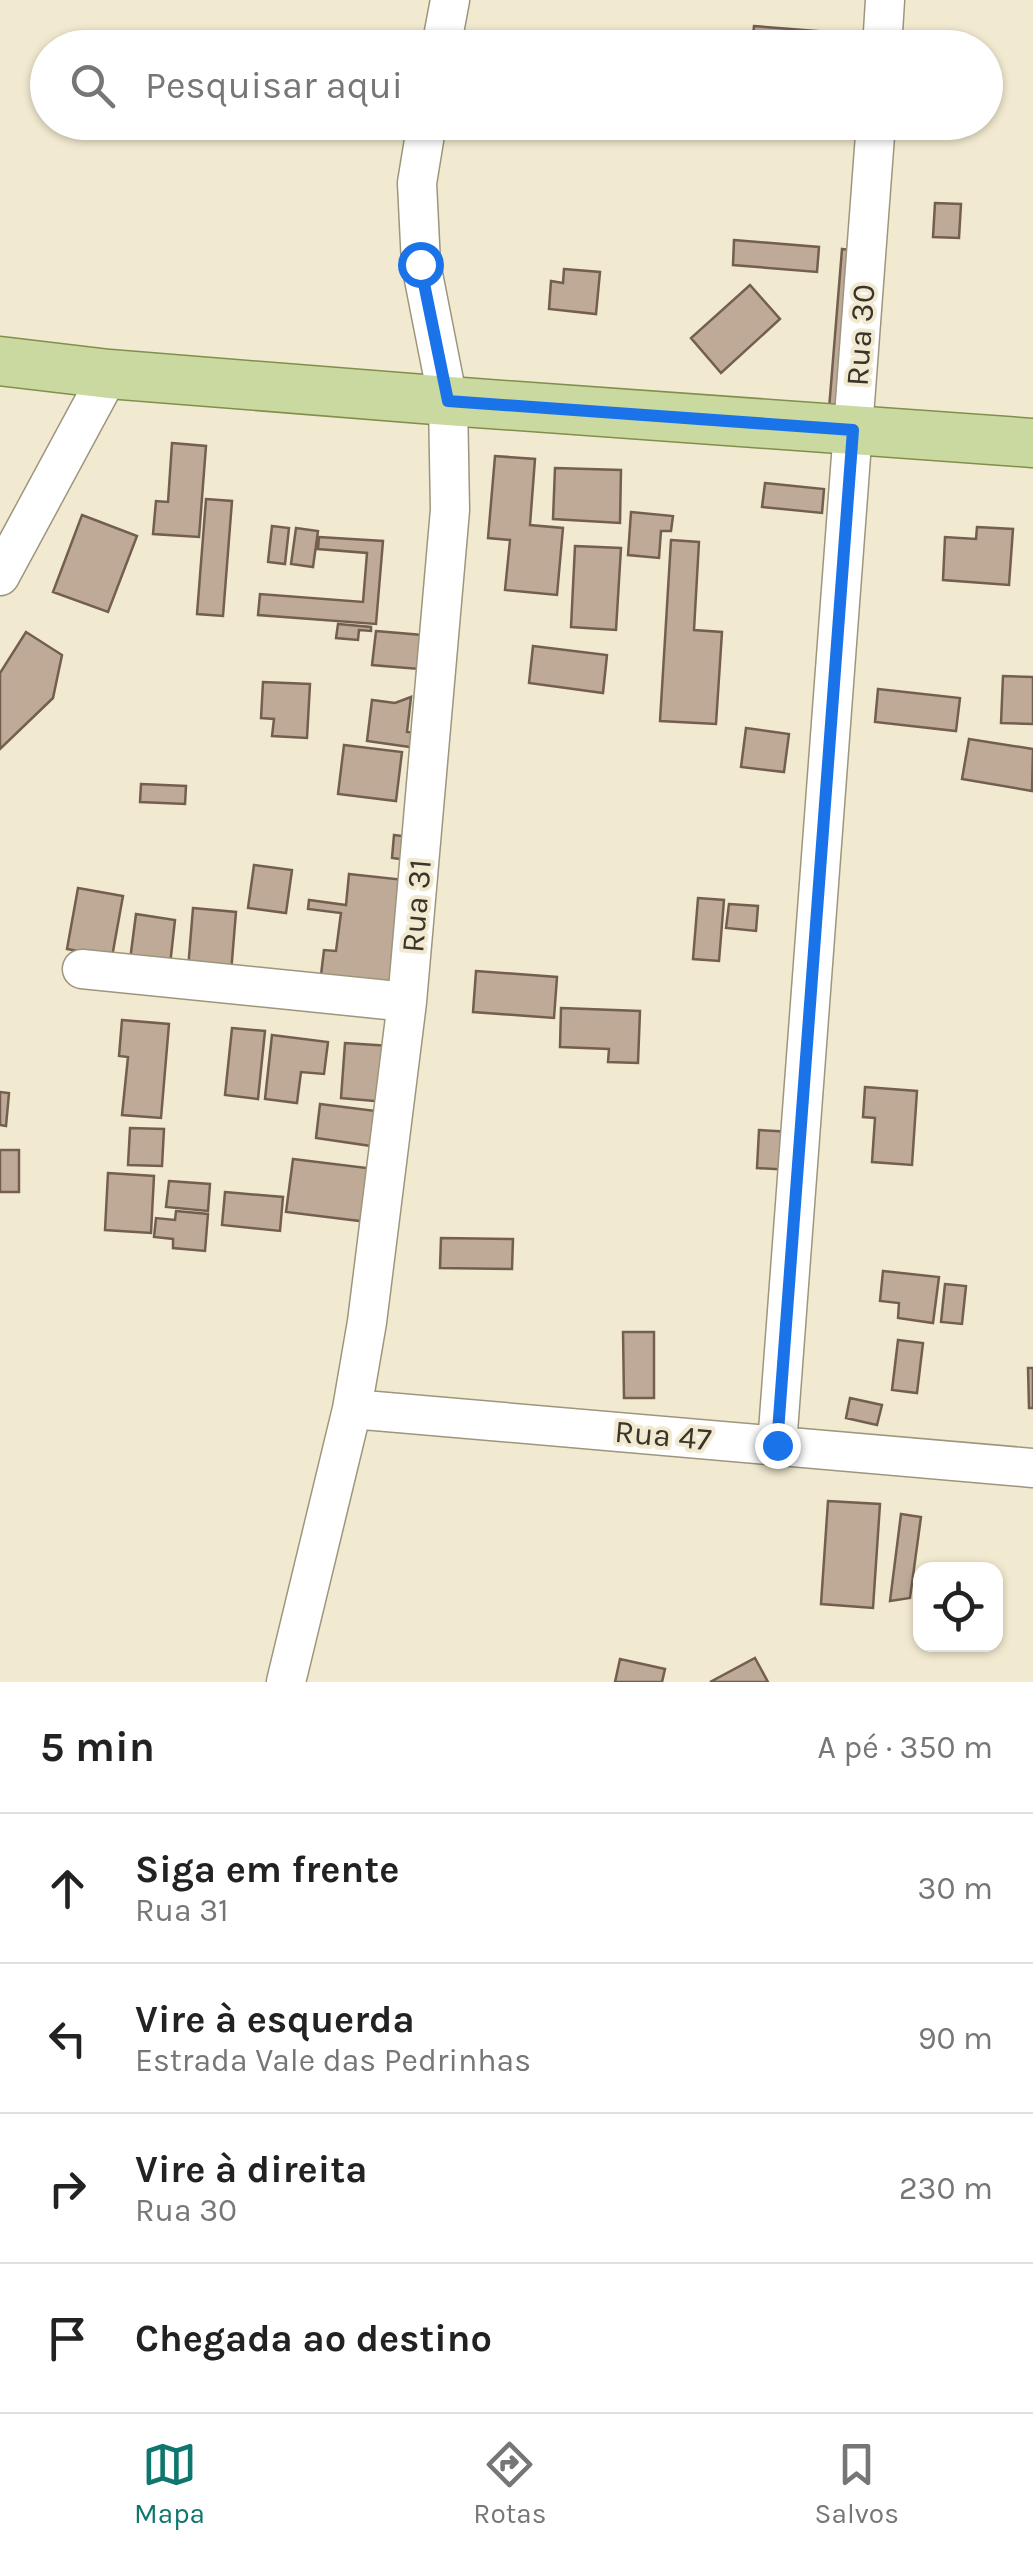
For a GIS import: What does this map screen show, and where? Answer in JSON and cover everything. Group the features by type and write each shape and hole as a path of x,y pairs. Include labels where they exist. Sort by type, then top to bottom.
{"main road":[{"path":"0,336 20,364 109,374 1033,443"}],"street":[{"path":"444,30 450,0"},
{"path":"883,30 885,0"},
{"name":"Rua 31","path":"286,1682 352,1409 367,1322 408,1002 450,510 448,401 420,264 417,183 423,140"},
{"name":"Rua 30","path":"777,1445 875,140"},
{"path":"0,576 109,374"},
{"path":"82,969 408,1002"},
{"name":"Rua 47","path":"352,1409 1033,1468"}],"building":[{"path":"754,26 804,30 754,30"},
{"path":"935,203 961,204 959,238 933,237"},
{"path":"734,240 819,247 817,272 733,265"},
{"path":"842,249 861,251 848,410 829,409"},
{"path":"564,269 600,272 596,314 549,309 551,281 563,283"},
{"path":"750,285 780,319 721,373 691,338"},
{"path":"172,443 206,446 199,537 153,534 156,501 168,502"},
{"path":"495,456 535,459 530,525 563,528 557,595 505,590 510,540 488,538"},
{"path":"555,468 621,470 620,523 553,519"},
{"path":"765,483 824,489 822,513 762,507"},
{"path":"206,499 232,501 223,616 197,614"},
{"path":"631,512 673,516 671,531 661,531 659,558 628,555"},
{"path":"82,515 137,536 108,612 53,592"},
{"path":"272,526 289,528 285,564 268,562"},
{"path":"977,527 1013,529 1009,585 943,580 945,537 976,539"},
{"path":"296,528 318,531 313,567 291,564"},
{"path":"319,537 383,541 376,624 258,615 260,594 363,602 367,553 318,549"},
{"path":"671,540 699,542 694,630 722,632 716,724 660,721"},
{"path":"575,546 621,548 616,630 571,627"},
{"path":"338,624 371,627 371,631 359,630 358,640 336,638"},
{"path":"376,631 422,635 419,669 372,665"},
{"path":"26,632 62,655 53,698 0,749 0,673"},
{"path":"533,646 607,655 603,693 529,683"},
{"path":"1003,676 1033,677 1033,724 1001,723"},
{"path":"263,682 310,684 307,738 272,736 274,719 261,718"},
{"path":"878,689 960,698 956,731 875,722"},
{"path":"411,697 407,732 426,734 424,749 367,741 372,700 395,703"},
{"path":"746,728 789,734 784,772 741,767"},
{"path":"969,739 1033,749 1032,791 962,779"},
{"path":"344,745 402,752 396,801 338,794"},
{"path":"141,784 186,786 185,804 140,802"},
{"path":"394,835 418,838 415,861 392,858"},
{"path":"254,865 292,870 286,913 248,908"},
{"path":"349,874 405,880 394,976 387,991 320,983 324,950 336,951 341,913 308,909 309,900 346,905"},
{"path":"78,888 123,896 112,957 67,949"},
{"path":"698,898 724,900 719,961 693,959"},
{"path":"729,904 758,906 756,931 726,928"},
{"path":"193,908 236,912 231,973 188,969"},
{"path":"136,914 175,920 170,965 130,960"},
{"path":"476,971 557,977 554,1018 473,1012"},
{"path":"561,1008 640,1011 638,1063 608,1062 609,1049 560,1047"},
{"path":"122,1020 169,1024 161,1118 122,1115 128,1057 119,1056"},
{"path":"232,1028 265,1031 258,1099 225,1095"},
{"path":"272,1035 328,1042 324,1074 301,1072 297,1103 265,1099"},
{"path":"345,1043 390,1046 385,1102 341,1098"},
{"path":"865,1087 917,1091 912,1165 872,1162 875,1118 863,1117"},
{"path":"0,1092 9,1093 6,1126 0,1125"},
{"path":"320,1104 376,1111 371,1146 316,1138"},
{"path":"130,1128 164,1129 162,1166 128,1165"},
{"path":"759,1130 793,1132 791,1170 757,1168"},
{"path":"0,1150 19,1150 19,1192 0,1192"},
{"path":"293,1159 375,1169 368,1222 286,1212"},
{"path":"108,1173 154,1176 151,1233 105,1230"},
{"path":"169,1181 210,1184 208,1211 166,1207"},
{"path":"225,1192 283,1197 280,1231 222,1225"},
{"path":"176,1211 208,1214 205,1251 173,1248 173,1239 154,1237 156,1218 175,1220"},
{"path":"441,1238 513,1239 512,1269 440,1268"},
{"path":"883,1271 939,1277 933,1323 898,1318 899,1303 880,1301"},
{"path":"945,1284 966,1286 962,1324 941,1322"},
{"path":"623,1332 654,1332 654,1398 624,1398"},
{"path":"898,1340 923,1343 917,1393 892,1390"},
{"path":"1028,1368 1033,1368 1033,1408 1029,1408"},
{"path":"850,1398 882,1405 877,1425 846,1418"},
{"path":"828,1501 880,1504 873,1608 821,1604"},
{"path":"901,1514 921,1517 910,1598 890,1601"},
{"path":"755,1658 768,1682 710,1682"},
{"path":"620,1659 665,1669 662,1682 615,1682"}],"route":[{"path":"420,264 448,401 853,430 777,1445"}]}
